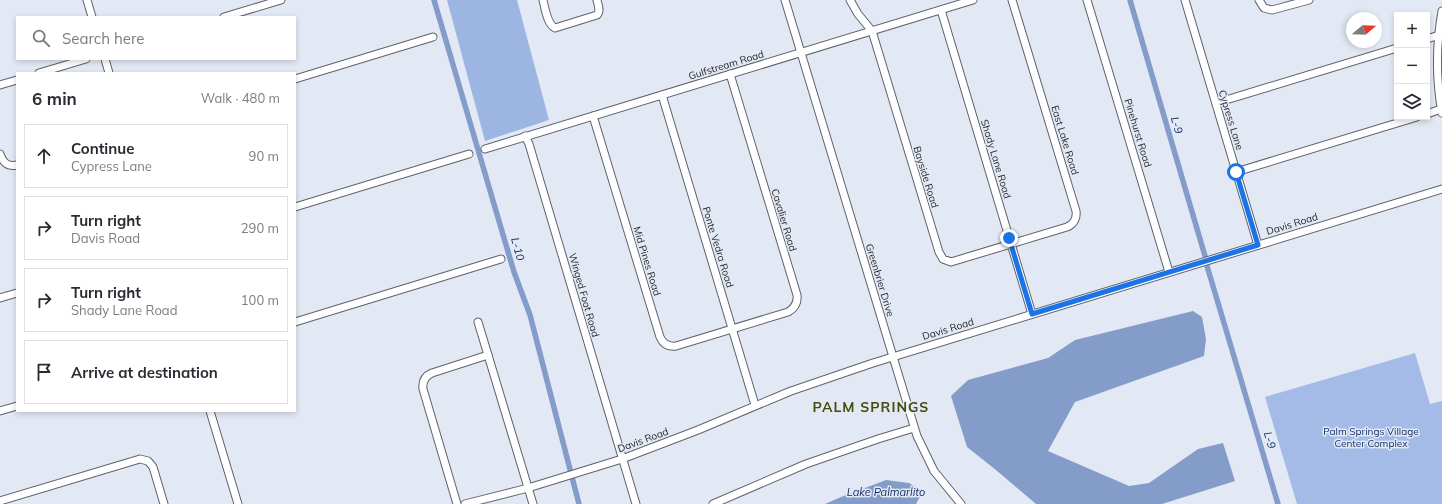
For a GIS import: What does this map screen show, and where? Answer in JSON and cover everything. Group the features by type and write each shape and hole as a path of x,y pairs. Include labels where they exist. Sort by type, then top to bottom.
{"street":[{"path":"87,0 92,16"},
{"path":"227,16 281,0"},
{"path":"543,0 549,22 552,27 555,28 599,14 597,0"},
{"name":"Greenbrier Drive","path":"785,0 914,428 934,471 961,504"},
{"path":"850,0 858,14 872,31"},
{"name":"Gulfstream Road","path":"485,149 941,10 955,3 973,0"},
{"name":"East Lake Road","path":"1011,244 1067,227 1074,222 1076,215 1012,0"},
{"name":"Pinehurst Road","path":"1087,0 1169,272"},
{"name":"Cypress Lane","path":"1185,0 1258,245"},
{"path":"1259,0 1264,8 1272,10 1309,0"},
{"name":"Shady Lane Road","path":"941,10 1032,314"},
{"path":"1430,113 1442,111 1438,70 1439,35 1442,11"},
{"name":"Bayside Road","path":"872,31 940,256 947,261 955,261 1011,244"},
{"path":"1430,38 1439,35"},
{"path":"296,79 433,37"},
{"path":"1216,103 1394,49"},
{"path":"43,72 83,60"},
{"path":"105,60 109,72"},
{"name":"Cavalier Road","path":"730,74 797,299 795,307 788,312 732,329"},
{"path":"0,85 16,80"},
{"name":"Ponte Vedra Road","path":"662,95 755,405"},
{"name":"Mid Pines Road","path":"593,116 661,341 668,346 676,346 732,329"},
{"path":"1236,172 1406,120"},
{"name":"Winged Foot Road","path":"525,136 529,144 636,504"},
{"path":"0,154 3,162 13,166 16,165"},
{"path":"296,207 469,154"},
{"name":"Davis Road","path":"465,504 567,477 622,459 698,430 755,405 833,376 1442,189"},
{"path":"296,322 500,259"},
{"path":"0,297 16,292"},
{"path":"478,322 533,504"},
{"path":"457,504 423,389 423,381 428,374 488,355"},
{"path":"0,411 16,406"},
{"path":"210,412 238,504"},
{"path":"713,504 820,459 914,428"},
{"path":"0,501 140,459 148,461 153,467 164,504"}],"green space":[{"name":"Palm Springs Village Center Complex","path":"1415,353 1430,404 1442,401 1442,504 1297,504 1265,397"}],"shaded area":[{"path":"447,0 517,0 549,120 485,141"}],"water":[{"path":"1193,311 1202,317 1206,339 1204,356 1075,402 1048,451 1129,486 1149,483 1198,449 1223,443 1235,481 1162,504 1036,504 967,447 951,396 968,380 1048,358 1075,340"},
{"name":"Lake Palmarlito","path":"886,480 909,483 923,491 916,504 825,504 841,497"}],"waterway":[{"name":"L-10","path":"434,0 514,272 530,315 579,504"},
{"name":"L-9","path":"1130,0 1205,256"},
{"name":"L-9","path":"1207,266 1278,504"}],"district":[{"name":"PALM SPRINGS","path":"871,407"}],"route":[{"path":"1009,238 1032,314 1258,245 1236,172"}]}
